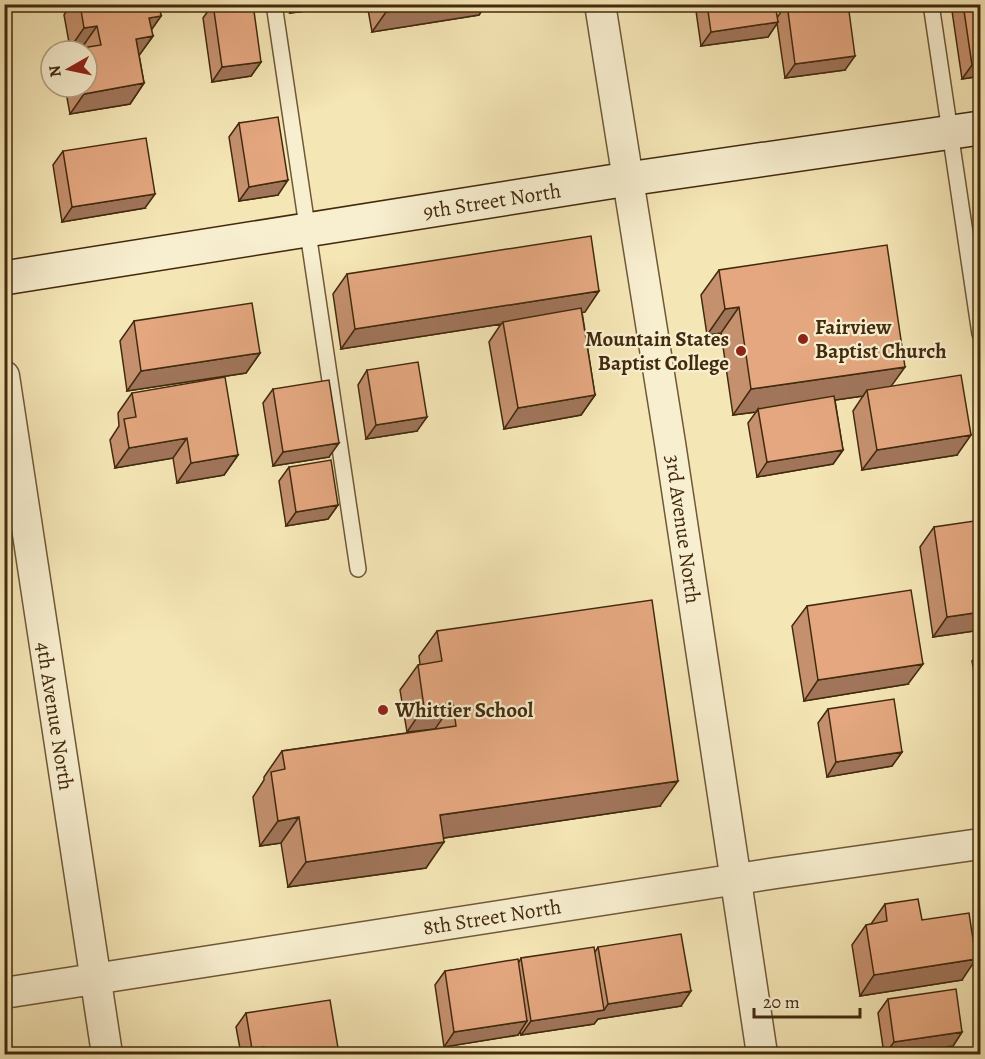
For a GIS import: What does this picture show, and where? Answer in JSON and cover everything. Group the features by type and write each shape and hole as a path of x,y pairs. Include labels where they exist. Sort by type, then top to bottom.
{"main road":[{"name":"9th Street North","path":"4,278 628,179 981,128"}],"street":[{"name":"3rd Avenue North","path":"600,4 737,880 762,1054"},
{"name":"4th Avenue North","path":"4,376 107,1054"},
{"name":"8th Street North","path":"4,993 981,844"}],"lane":[{"path":"273,4 358,569"},
{"path":"931,4 981,333"}],"building":[{"path":"80,4 159,4 161,16 149,18 153,36 136,39 144,83 99,91 99,45 101,45 97,26 84,28"},
{"path":"213,4 253,4 261,62 222,67"},
{"path":"385,4 431,4 386,12"},
{"path":"707,4 775,4 778,22 711,32"},
{"path":"787,4 848,4 855,56 795,64"},
{"path":"963,4 981,4 981,63 972,65"},
{"path":"278,117 288,180 249,187 239,123"},
{"path":"146,138 155,194 72,207 63,151"},
{"path":"591,236 599,291 355,329 347,274"},
{"path":"887,245 905,367 751,389 739,307 725,309 719,270"},
{"path":"252,303 260,353 141,371 134,321"},
{"path":"581,308 595,395 518,408 503,322"},
{"path":"418,362 427,417 376,425 367,370"},
{"path":"961,375 971,435 877,450 867,390"},
{"path":"225,377 238,455 191,463 187,438 129,448 124,419 136,417 132,393"},
{"path":"329,380 339,443 283,452 273,389"},
{"path":"834,396 843,450 767,462 758,409"},
{"path":"331,460 338,505 296,512 289,467"},
{"path":"981,520 981,612 947,617 934,527"},
{"path":"911,590 923,664 818,680 807,606"},
{"path":"652,600 678,781 440,815 444,842 306,862 299,817 278,821 271,772 285,769 282,751 456,726 453,703 424,707 418,665 442,661 437,631"},
{"path":"981,653 981,672 978,654"},
{"path":"894,699 902,752 836,762 828,709"},
{"path":"918,899 922,920 969,913 976,959 874,975 866,925 887,921 885,904"},
{"path":"681,934 691,991 608,1004 598,947"},
{"path":"594,947 604,1010 531,1021 521,958"},
{"path":"518,959 527,1021 454,1032 445,971"},
{"path":"956,989 962,1032 894,1042 888,999"},
{"path":"330,1000 339,1054 265,1054 264,1047 252,1049 246,1013"},
{"path":"424,1048 425,1054 383,1054"},
{"path":"961,1050 962,1054 934,1054"}],"place":[{"name":"Fairview Baptist Church","path":"803,339"},
{"name":"Mountain States Baptist College","path":"741,351"},
{"name":"Whittier School","path":"383,710"}]}
